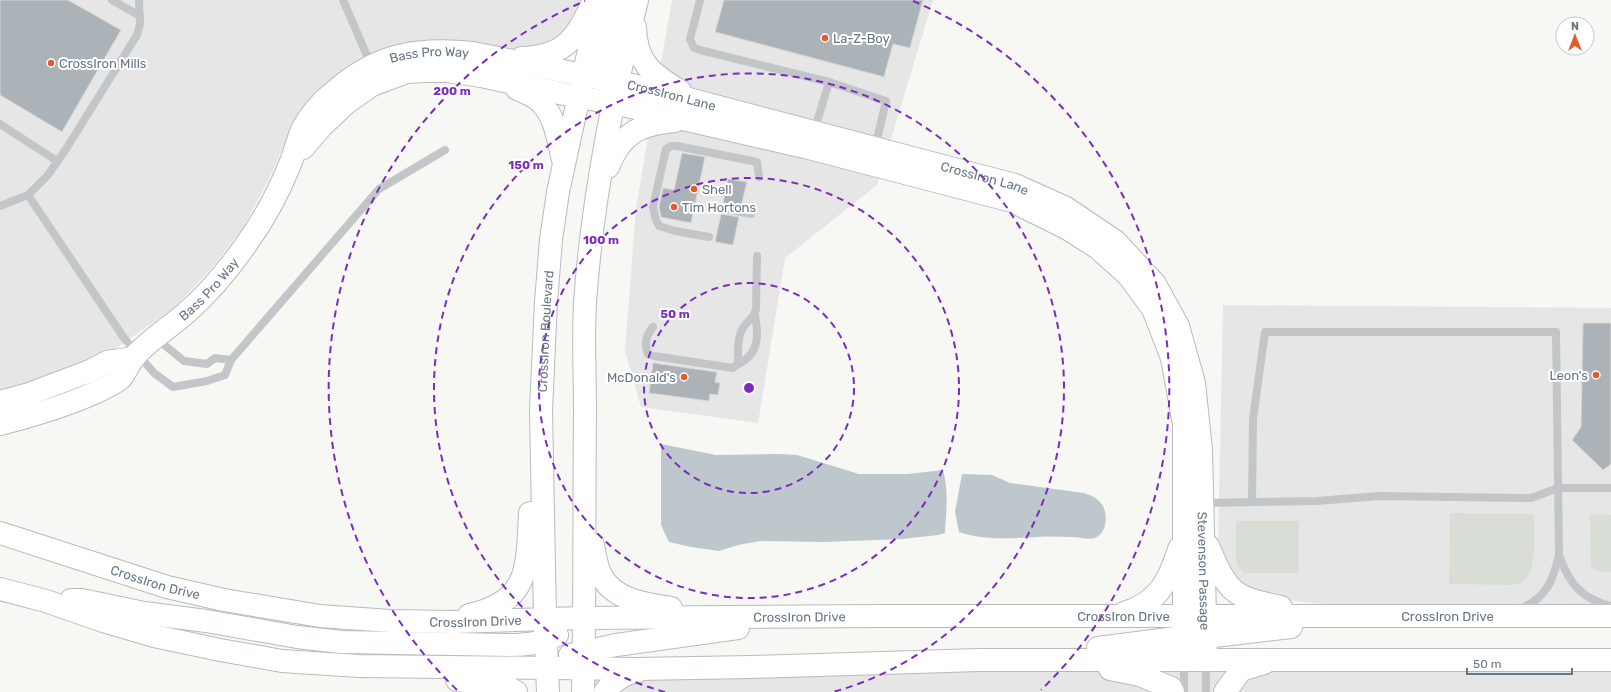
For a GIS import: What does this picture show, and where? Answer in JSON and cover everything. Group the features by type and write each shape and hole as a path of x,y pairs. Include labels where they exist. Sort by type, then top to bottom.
{"main road":[{"path":"502,69 553,53 561,48 577,33 594,0"},
{"name":"CrossIron Boulevard","path":"548,692 545,629 541,410 546,302 558,192 578,97 602,0"},
{"path":"583,692 583,618 585,578 585,305 592,233 614,103 612,81 607,67 630,3"},
{"path":"598,196 611,161 620,144 631,133 642,126 693,110 672,86 653,73 642,60 637,50 630,3"},
{"name":"Bass Pro Way","path":"0,424 36,416 70,404 121,378 136,356 185,314 221,278 246,244 259,223 290,164 302,131 312,114 323,100 371,65 405,54 446,50 473,53 502,69 578,97"},
{"name":"Bass Pro Way","path":"290,164 322,126 345,104 372,85 407,72 502,69 583,76 612,81"},
{"path":"502,69 537,99 548,112 554,125 564,164"},
{"name":"CrossIron Lane","path":"612,81 647,88 693,110"},
{"name":"CrossIron Lane","path":"578,97 614,103 693,110 872,156 1012,201 1068,229 1098,248 1128,275 1153,309 1172,358 1184,424 1192,450"},
{"path":"427,622 472,614 495,608 512,596 523,575 529,538 536,390 546,302"},
{"path":"0,402 29,394 90,371 107,362 136,356"},
{"name":"Stevenson Passage","path":"1192,450 1194,534 1206,615 1206,659"},
{"path":"584,517 600,574 610,587 617,593 627,598 654,605 692,611 751,616"},
{"name":"CrossIron Drive","path":"0,533 167,587 224,600 320,616 427,622 488,622 545,629 583,618 1118,615 1611,616"},
{"path":"1118,615 1136,609 1148,602 1159,591 1194,534 1226,584 1240,596 1259,603 1328,615"},
{"name":"Stevenson Passage","path":"1184,659 1184,615 1194,534"},
{"path":"0,589 46,601 103,621 154,636 282,661 359,666 547,668 557,660 583,659 654,669"},
{"path":"46,601 82,600 144,613 206,621 297,638 341,642 529,645 545,629"},
{"path":"1000,660 1184,637 1193,632 1201,624 1206,615"},
{"path":"583,659 616,645 765,623 836,616"},
{"path":"1184,659 1206,637 1291,627 1384,626 1436,616"},
{"path":"154,636 173,648 231,661 278,669 471,681 506,686 516,692"},
{"path":"1064,659 1140,675 1171,688 1173,692"},
{"path":"605,692 620,676 631,672 654,669 1064,659 1611,660"},
{"path":"1225,692 1240,670 1276,659"}],"lane":[{"path":"112,0 140,16"},
{"path":"0,206 28,195 48,176 137,35 140,24 139,0"},
{"path":"343,0 371,65"},
{"path":"700,0 690,39 694,48 829,82 886,100 872,156"},
{"path":"812,140 829,82"},
{"path":"0,124 57,161"},
{"path":"709,237 659,226 656,220 653,207 666,149 671,146 677,146 757,162 759,177"},
{"path":"28,195 136,356 154,373 173,387 201,382 225,375 231,360 379,188 445,150"},
{"path":"716,207 751,214"},
{"path":"653,327 647,336 646,343 648,354 733,368 746,360 751,356 757,334 755,315 757,256"},
{"path":"738,364 738,348 742,329 755,315"},
{"path":"1252,502 1253,419 1265,332 1556,332 1559,555 1554,574 1548,587 1532,603 1520,609 1489,616"},
{"path":"156,338 184,361 207,364 215,358 231,360"},
{"path":"1193,503 1317,501 1379,496 1531,498 1558,488 1611,488"},
{"path":"1559,555 1566,574 1579,590 1591,599 1611,606"},
{"name":"Stevenson Passage","path":"1184,659 1184,692"},
{"name":"Stevenson Passage","path":"1206,659 1206,692"}],"shaded area":[{"name":"CrossIron Mills","path":"0,0 583,0 577,15 558,43 522,51 400,45 376,51 346,67 319,92 293,127 265,187 242,229 212,268 173,309 90,366 0,400"},
{"path":"672,0 933,0 877,185 785,258 758,423 641,407 625,351 636,209"},
{"path":"1223,305 1611,308 1611,607 1337,606 1259,596 1233,582 1218,549"},
{"path":"661,444 716,455 797,455 859,474 908,474 943,470 947,494 945,533 902,539 824,542 760,541 738,545 719,551 669,542 661,525"},
{"path":"962,474 992,475 1010,483 1088,494 1095,497 1104,508 1106,516 1103,530 1101,534 1090,539 1074,537 988,538 959,532 955,512"},
{"path":"1450,513 1534,514 1532,566 1526,579 1512,585 1449,584"},
{"path":"1590,514 1611,515 1611,572 1599,572 1591,567"},
{"path":"1236,521 1299,521 1299,573 1244,573 1236,563"},
{"path":"1611,660 1611,692 583,692 583,668"}],"building":[{"name":"CrossIron Mills","path":"0,0 68,0 121,30 62,132 0,95"},
{"name":"La-Z-Boy","path":"724,0 923,0 910,48 893,44 884,77 715,32"},
{"path":"682,153 705,157 691,223 661,217 659,207 663,188 674,190"},
{"path":"728,179 747,182 741,206 723,203"},
{"path":"721,214 739,217 733,245 715,242"},
{"name":"Leon's","path":"1583,323 1611,323 1611,464 1603,470 1572,440 1581,427"},
{"name":"McDonald's","path":"653,363 717,372 715,382 720,383 718,395 710,394 709,401 649,393"}],"place":[{"name":"La-Z-Boy","path":"825,38"},
{"name":"CrossIron Mills","path":"51,63"},
{"name":"Shell","path":"694,189"},
{"name":"Tim Hortons","path":"674,207"},
{"name":"Leon's","path":"1596,375"},
{"name":"McDonald's","path":"684,377"}]}
